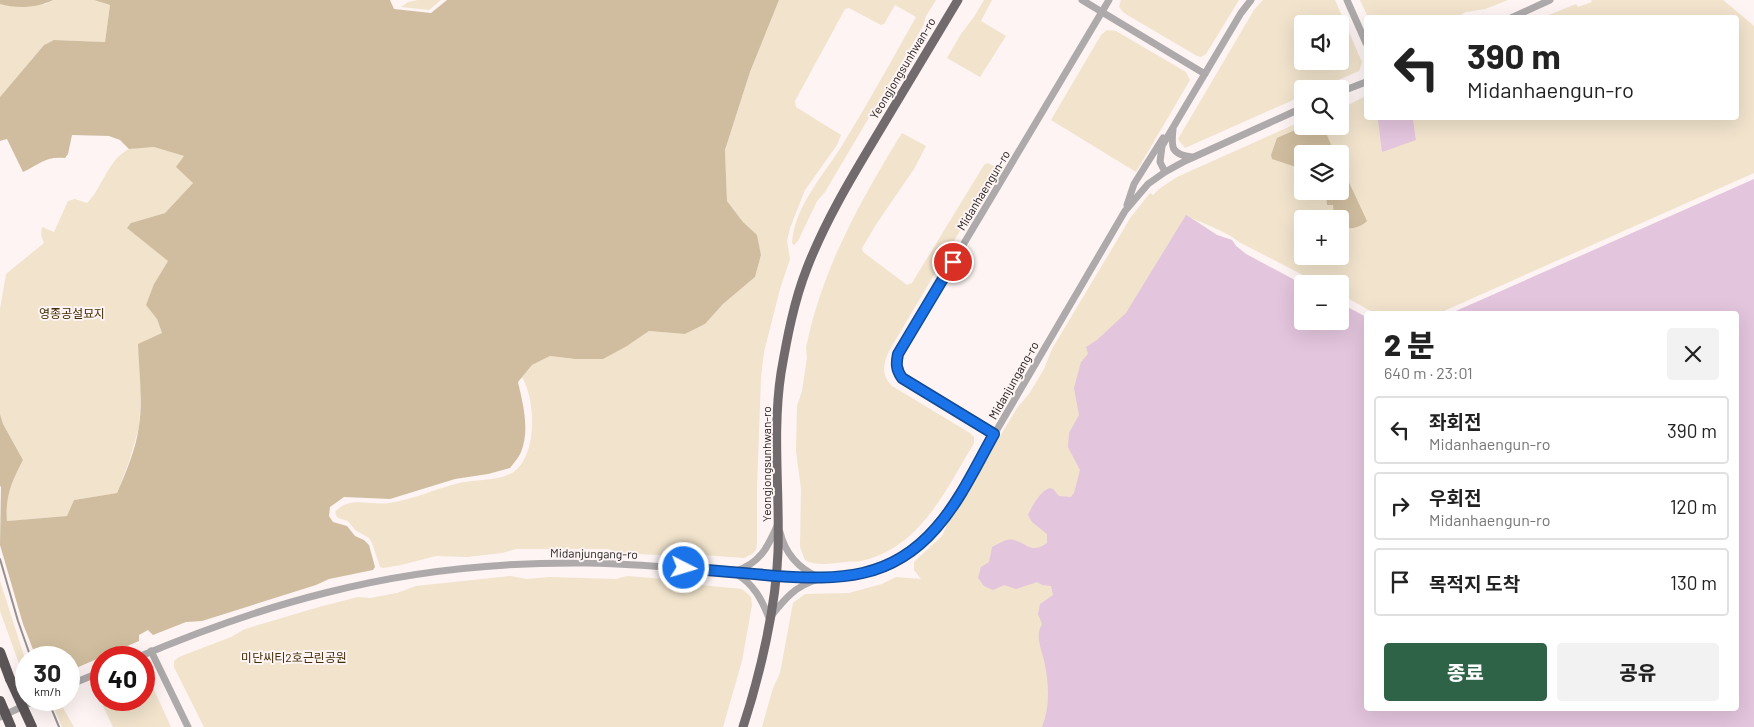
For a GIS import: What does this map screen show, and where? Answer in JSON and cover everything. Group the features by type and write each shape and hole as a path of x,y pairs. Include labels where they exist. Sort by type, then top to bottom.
{"highway":[{"path":"0,652 32,727"},
{"path":"0,701 11,727"}],"main road":[{"name":"Yeongjongsunhwan-ro","path":"743,727 755,684 776,576 778,524 776,454 781,375 788,336 807,269 836,205 958,0"}],"street":[{"path":"1082,0 1205,74"},
{"name":"Midanhaengun-ro","path":"994,434 902,378 896,364 898,354 1109,0"},
{"path":"1164,172 1160,162 1161,152 1173,126 1241,13 1251,0"},
{"path":"1347,0 1364,38"},
{"path":"1518,15 1550,0"},
{"path":"1349,89 1364,83"},
{"name":"Midanjungang-ro","path":"155,650 279,606 326,592 430,572 551,563 610,564 821,579 867,573 894,562 919,544 947,515 1125,211 1148,184 1164,172 1194,157 1294,112"},
{"path":"1173,126 1172,143 1174,150 1179,154 1194,157"},
{"path":"1125,211 1134,184 1160,141 1173,126"},
{"path":"734,572 749,566 762,556 778,524"},
{"path":"778,524 782,538 796,562 806,571 821,579"},
{"path":"734,572 748,581 756,590 769,618 796,588 821,579"},
{"path":"155,659 188,727"},
{"path":"0,717 15,710"}],"green space":[{"path":"53,0 94,0 110,5 105,42 55,40 44,45 0,97 0,4 46,4"},
{"path":"441,0 429,10 401,7 408,2"},
{"path":"779,0 936,0 926,16 923,26 825,192 817,201 798,241 794,245 792,243 794,229 804,203 852,129 916,17 895,5 884,24 881,25 849,8 845,9 795,101 796,107 841,135 837,145 805,190 790,228 787,241 790,259 780,289 764,352 761,377 756,550 744,558 689,554 677,556 619,553 608,549 516,549 502,553 467,557 436,556 401,565 380,567 369,538 355,530 348,521 338,518 336,515 335,512 341,507 354,502 382,504 398,502 462,482 498,478 512,473 520,465 530,442 532,413 527,387 522,377 532,365 550,356 575,359 627,346 649,331 685,334 705,324 723,304 755,277 761,255 757,236 743,222 727,201 725,150 750,72"},
{"path":"984,0 992,0 981,21 1006,36 980,77 947,58"},
{"path":"1121,0 1239,0 1206,54 1201,57 1124,13 1119,7"},
{"path":"1263,0 1335,0 1342,15 1294,15 1294,70 1349,70 1349,32 1362,62 1359,71 1338,80 1294,80 1294,100 1185,148 1178,139 1254,10"},
{"path":"1360,0 1508,0 1485,9 1466,12 1460,15 1367,15"},
{"path":"1591,0 1723,0 1754,26 1754,173 1444,311 1371,311 1349,299 1349,275 1303,275 1239,242 1224,232 1192,218 1217,235 1232,240 1246,254 1294,280 1294,330 1349,330 1349,308 1364,316 1364,323 1218,727 762,727 773,688 780,673 793,603 805,594 849,593 882,584 896,577 921,579 914,570 914,562 942,536 1017,408 1029,394 1044,369 1052,349 1131,217 1150,193 1153,195 1177,177 1294,125 1294,135 1349,135 1349,104 1364,97 1364,120 1378,120 1416,140 1413,120 1739,120 1739,15 1549,15 1576,4 1578,7 1592,2"},
{"path":"1107,30 1116,31 1186,72 1190,80 1136,172 1051,120 1101,35"},
{"path":"902,133 926,146 914,169 862,248 863,252 907,285 912,283 984,165 988,163 997,168 889,351 884,365 886,378 892,386 970,433 974,437 974,443 929,515 900,544 882,554 861,561 825,564 810,562 805,560 800,547 801,489 796,451 797,406 802,391 807,358 806,348 822,291 844,236"},
{"name":"영종공설묘지","path":"154,147 184,156 193,183 165,213 131,223 168,261 154,284 157,319 162,333 141,392 139,427 129,462 117,493 74,500 68,516 7,521 7,504 10,489 23,460 3,424 0,414 0,309 6,274 44,243 41,235 42,227 54,232 68,201 75,199 87,203 120,155 130,149"},
{"name":"미단씨티2호근린공원","path":"510,576 527,579 549,577 616,579 627,576 689,581 700,585 742,589 751,597 752,605 742,661 723,727 204,727 174,667 174,661 179,657 231,637 245,629 319,607 358,597 370,598 397,593 416,586"},
{"path":"0,581 21,646 15,646 15,653 0,611"},
{"path":"155,692 171,727 113,727 105,711 155,711"},
{"path":"55,711 65,711 74,727 62,727"}],"shaded area":[{"path":"0,0 53,0 41,5 20,7 0,4"},
{"path":"94,0 390,0 394,9 431,13 447,0 779,0 750,72 725,150 727,201 743,222 757,235 761,255 755,277 723,304 705,324 685,334 649,331 603,359 575,359 550,356 532,365 518,382 525,417 525,435 521,452 510,468 488,474 455,479 390,499 344,497 330,507 329,516 333,522 347,526 355,536 364,540 369,545 375,567 373,570 329,579 316,585 202,621 186,622 153,635 148,630 139,635 139,641 127,646 90,646 90,662 80,666 80,646 32,646 23,624 0,545 0,414 3,424 23,460 10,489 7,504 7,521 67,516 74,500 117,493 138,435 141,395 138,344 162,333 157,319 146,305 154,284 168,261 127,228 131,223 165,213 193,183 176,167 184,156 154,147 129,149 120,140 109,136 72,135 68,154 65,158 47,159 23,172 7,139 0,141 0,97 44,45 54,40 105,42 110,5"},
{"path":"1378,120 1413,120 1416,140 1382,152"},
{"path":"1294,130 1294,135 1327,135 1331,145 1294,145 1294,166 1272,159 1271,155 1277,138"},
{"path":"1754,179 1754,727 1042,727 1048,704 1048,689 1039,639 1042,624 1038,614 1040,604 1053,595 1051,586 1042,585 1037,582 1016,589 1004,585 993,590 984,586 978,578 981,567 989,562 992,547 1005,541 1014,540 1034,548 1047,543 1047,534 1032,522 1028,515 1034,503 1050,488 1059,496 1071,497 1074,493 1080,470 1068,447 1069,433 1079,415 1074,388 1081,362 1088,354 1086,347 1097,340 1126,313 1186,215 1217,235 1232,240 1246,254 1294,280 1294,330 1349,330 1349,308 1364,316 1364,711 1739,711 1739,311 1456,311"},
{"path":"1349,182 1367,221 1354,228 1349,228 1349,210 1334,210 1333,205 1327,205 1327,200 1349,200"}],"railway":[{"path":"0,559 27,646"},
{"path":"52,711 59,727"}],"route":[{"path":"684,568 821,579 847,577 867,573 905,556 935,529 947,515 994,434 902,378 896,364 898,354 953,262"}]}
